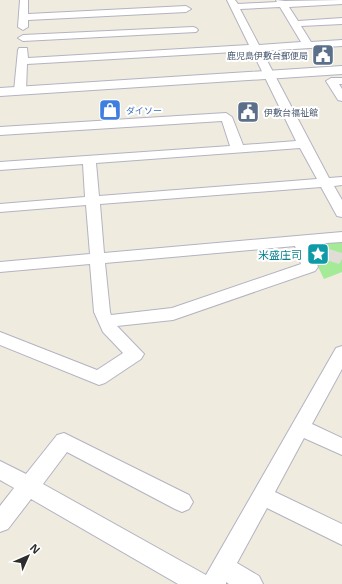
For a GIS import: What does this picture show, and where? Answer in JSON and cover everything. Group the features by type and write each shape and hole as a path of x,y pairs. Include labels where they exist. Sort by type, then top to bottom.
{"street":[{"path":"20,90 24,0"},
{"path":"342,1 233,3 304,144 342,213"},
{"path":"281,2 308,45"},
{"path":"24,17 192,26 255,48 342,43"},
{"path":"295,24 342,21"},
{"path":"23,38 192,26"},
{"path":"22,61 192,26"},
{"path":"0,92 342,70"},
{"path":"342,81 331,81 342,98"},
{"path":"0,131 226,117 238,149"},
{"path":"0,166 304,144"},
{"path":"0,338 99,378 135,354 109,328 102,312 89,160"},
{"path":"0,208 342,181"},
{"path":"0,267 342,237"},
{"path":"106,321 173,314 310,266 301,241"},
{"path":"251,584 218,576 340,362"},
{"path":"301,428 342,446"},
{"path":"0,522 64,442 182,502"},
{"path":"0,470 200,584"},
{"path":"263,496 342,535"}],"green space":[{"path":"342,242 342,272 324,279 309,248 314,244"}],"shaded area":[{"path":"329,249 342,253 342,259 339,264 323,259"}],"place":[{"name":"鹿児島伊敷台郵便局","path":"323,55"},
{"name":"ダイソー","path":"110,110"},
{"name":"伊敷台福祉館","path":"248,112"},
{"name":"米盛庄司","path":"318,254"}]}
